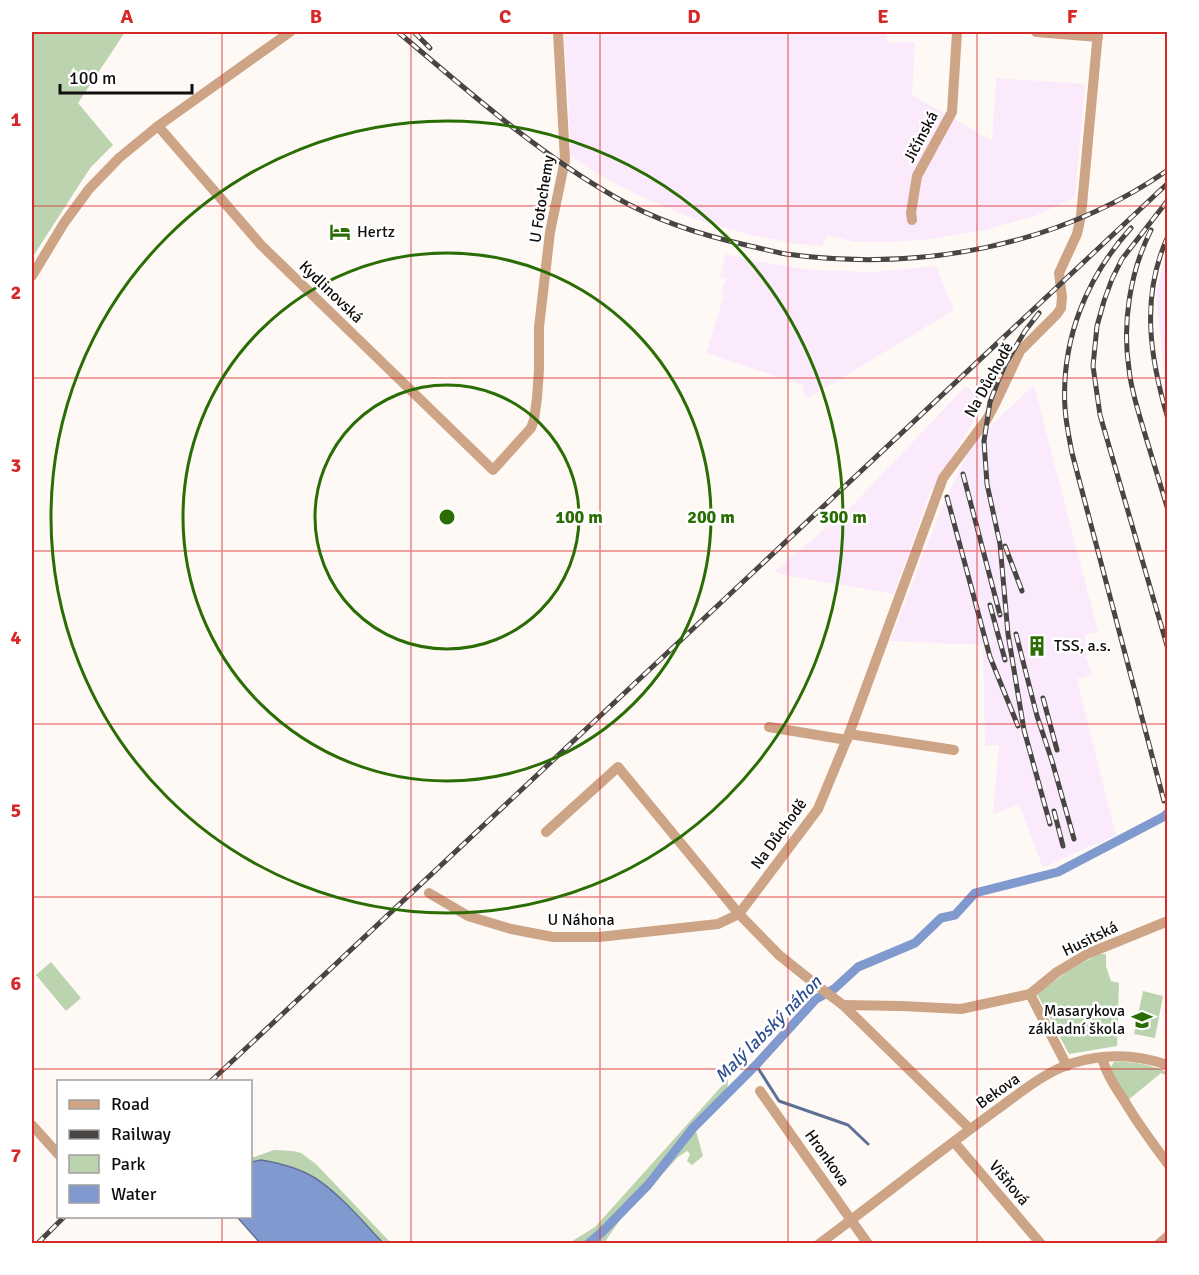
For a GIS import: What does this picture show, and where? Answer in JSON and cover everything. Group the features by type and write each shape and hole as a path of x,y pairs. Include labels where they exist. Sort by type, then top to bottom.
{"street":[{"path":"32,276 64,223 89,189 119,158 158,126 290,32"},
{"name":"U Fotochemy","path":"493,470 531,428 534,420 539,370 539,327 550,232 565,160 558,32"},
{"name":"Jičínská","path":"912,220 917,176 952,112 957,32"},
{"path":"1036,32 1098,34"},
{"name":"Na Důchodě","path":"739,914 818,809 848,737 943,478 987,419 1020,351 1061,308 1059,273 1077,234 1081,216 1098,34"},
{"name":"Kydlinovská","path":"158,126 261,245 493,470"},
{"path":"769,728 954,750"},
{"path":"546,832 618,767 739,914 779,955 843,1005 970,1129"},
{"name":"U Náhona","path":"429,893 468,916 511,929 553,938 599,937 718,924 739,914"},
{"name":"Husitská","path":"1030,994 1057,972 1087,954 1167,921"},
{"path":"843,1005 961,1009 1030,994 1067,1066"},
{"name":"Bekova","path":"819,1244 970,1129 1036,1082 1067,1066 1102,1057 1122,1056 1167,1065"},
{"path":"1102,1057 1110,1078 1167,1164"},
{"name":"Hronkova","path":"760,1091 868,1244"},
{"path":"32,1125 57,1153"},
{"name":"Višňová","path":"954,1142 1041,1244"},
{"path":"1159,1244 1167,1236"}],"shaded area":[{"path":"564,32 887,32 887,43 915,42 912,95 992,141 996,78 1085,84 1075,197 1035,216 984,230 932,239 892,242 855,242 827,235 822,246 797,244 755,236 697,220 639,196 596,173 566,153 571,146"},
{"path":"1167,248 1167,402 1163,385 1165,384 1156,293"},
{"path":"726,254 812,270 874,272 936,266 954,310 805,398 803,385 706,353 724,296 721,294 726,279 720,277"},
{"path":"1034,385 1098,632 1085,635 1086,656 1092,675 1077,679 1116,835 1043,868 1019,805 993,814 999,745 985,746 983,645 890,641 942,507 973,442"},
{"path":"966,386 979,398 982,407 929,495 894,594 774,572 851,507"}],"green space":[{"path":"32,32 125,32 78,103 113,145 91,167 32,258"},
{"path":"1099,954 1106,954 1106,966 1111,981 1119,983 1117,1046 1069,1054 1037,994 1069,970"},
{"path":"51,962 81,998 66,1011 36,975"},
{"path":"1143,991 1163,996 1155,1038 1134,1034"},
{"path":"1114,1062 1148,1065 1167,1072 1167,1076 1161,1073 1127,1101 1110,1068"},
{"path":"728,1079 727,1100 696,1131 703,1156 692,1165 687,1161 690,1154 687,1151 678,1157 620,1220 604,1243 569,1243 595,1227"},
{"path":"274,1150 301,1153 316,1164 391,1243 383,1243 339,1197 314,1177 252,1161 252,1158"}],"water":[{"path":"261,1160 289,1166 315,1178 342,1200 383,1243 260,1243 238,1218 252,1218 252,1162"}],"waterway":[{"name":"Malý labský náhon","path":"588,1244 648,1185 693,1128 756,1065 816,999 834,989 858,967 915,943 941,918 955,915 975,893 1058,872 1168,813"},
{"path":"756,1065 779,1101 848,1125 868,1144"}],"railway":[{"path":"398,32 530,140 615,197 679,226 712,237 781,253 836,259 886,259 936,256 985,248 1033,235 1080,218 1125,196 1168,170"},
{"path":"414,32 430,48"},
{"path":"212,1080 1168,183"},
{"path":"1168,200 1122,259 1112,279 1097,326 1093,366 1100,415 1168,649"},
{"path":"1131,228 1101,268 1080,311 1067,358 1065,408 1072,453 1164,801"},
{"path":"1151,230 1133,280 1127,316 1127,352 1135,400 1168,510"},
{"path":"1168,236 1159,259 1151,305 1156,373 1168,419"},
{"path":"1039,313 1025,331 998,381 990,402 984,441 987,484 1000,544 1008,634 1024,730 1050,824"},
{"path":"963,474 1000,615"},
{"path":"947,497 990,657 1018,726"},
{"path":"1005,546 1022,591"},
{"path":"990,605 1005,660"},
{"path":"1016,634 1037,716 1074,839"},
{"path":"1043,698 1057,750"},
{"path":"1054,811 1063,846"},
{"path":"37,1244 63,1218"}],"place":[{"name":"Hertz","path":"340,232"},
{"name":"TSS, a.s.","path":"1037,646"},
{"name":"Masarykova základní škola","path":"1142,1020"}]}
